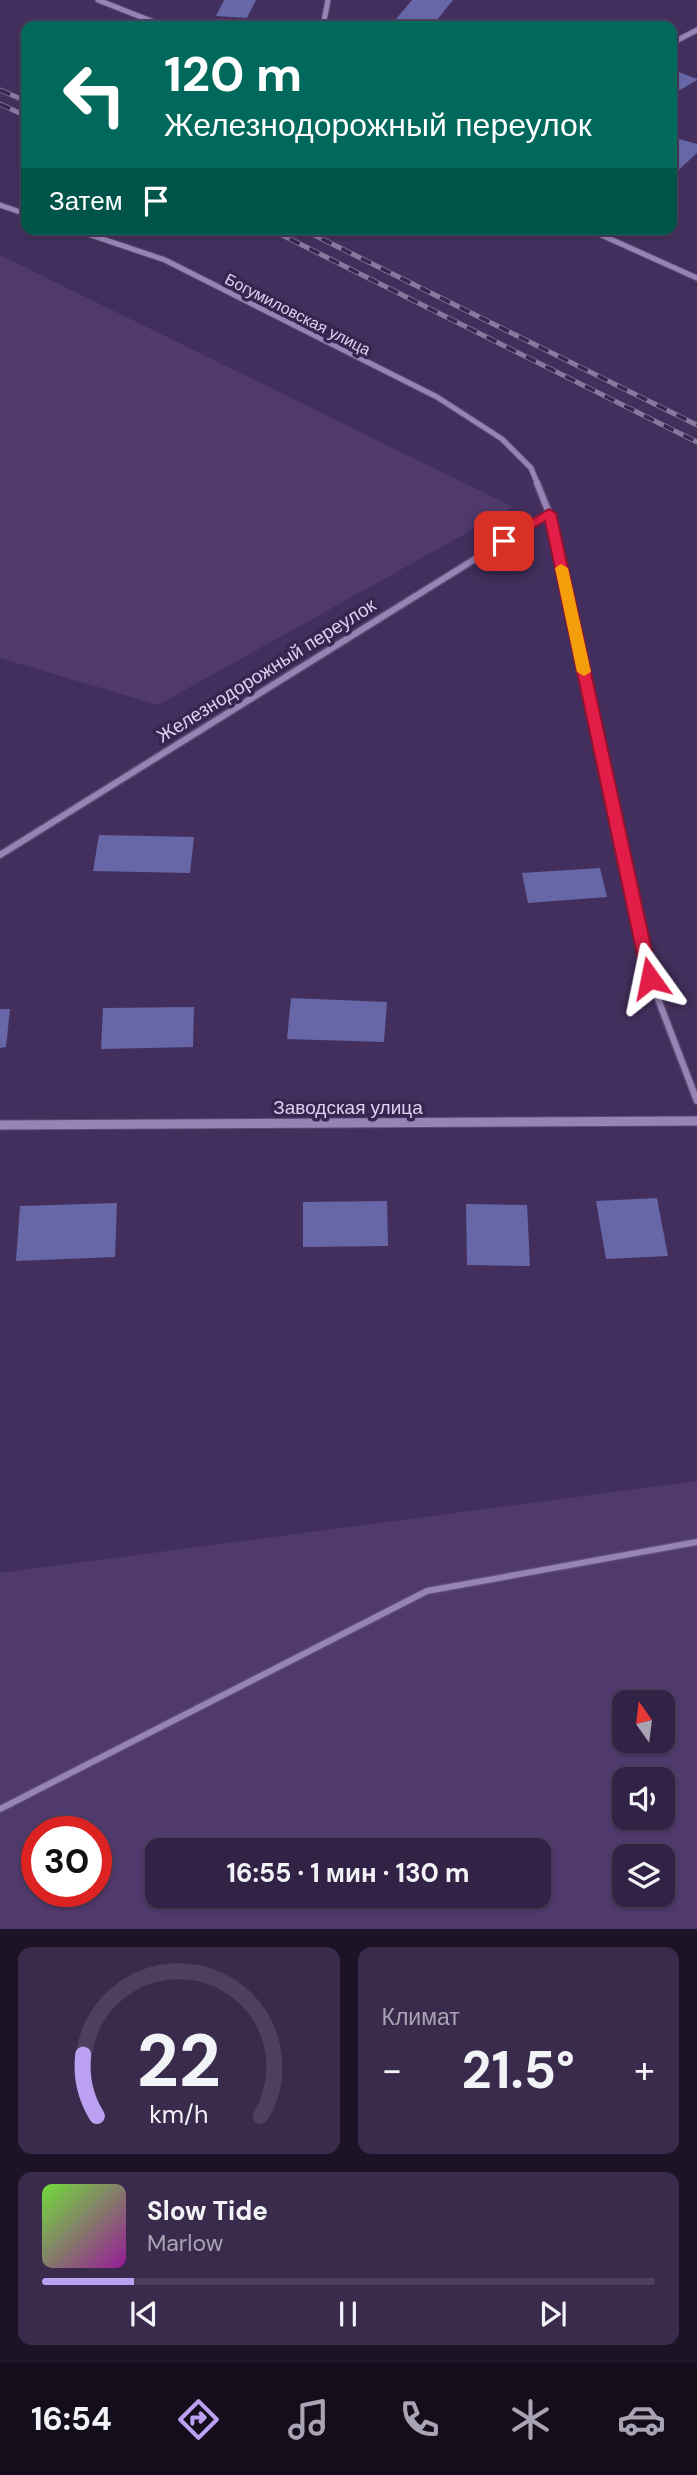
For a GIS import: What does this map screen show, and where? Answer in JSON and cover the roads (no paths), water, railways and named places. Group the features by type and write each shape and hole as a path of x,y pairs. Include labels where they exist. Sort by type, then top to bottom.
{"street":[{"path":"98,0 151,21"},
{"path":"324,21 328,0"},
{"path":"677,40 697,30"},
{"path":"0,205 21,212"},
{"name":"Богумиловская улица","path":"92,235 165,260 437,397 502,439 531,468 549,513 650,978 697,1101"},
{"path":"601,235 697,278"},
{"name":"Железнодорожный переулок","path":"0,855 549,513"},
{"name":"Заводская улица","path":"0,1125 697,1121"}],"lane":[{"path":"0,1809 427,1591 697,1542"}],"railway":[{"path":"0,90 21,99"},
{"path":"0,104 21,114"},
{"path":"282,235 697,442"},
{"path":"314,235 697,425"}]}
